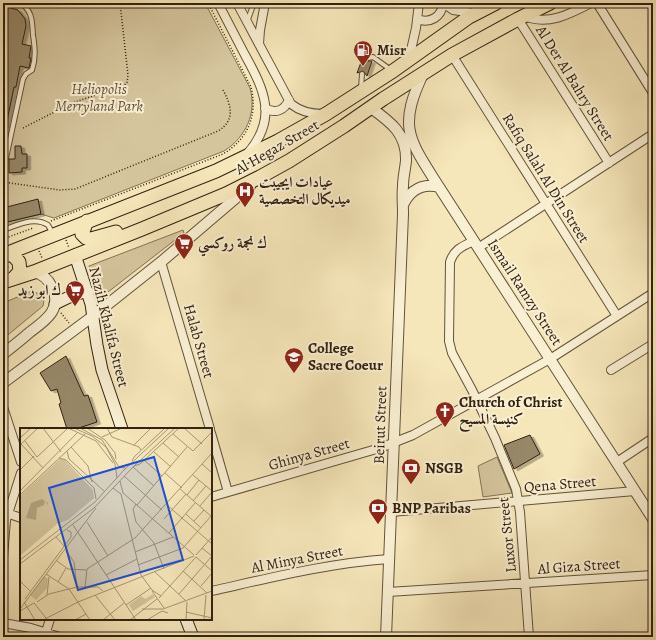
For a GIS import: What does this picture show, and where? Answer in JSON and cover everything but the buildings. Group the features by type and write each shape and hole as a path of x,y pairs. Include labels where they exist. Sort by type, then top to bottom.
{"main road":[{"name":"Al Hegaz Street","path":"3,255 35,242 60,238 87,221 216,171 278,141 362,92 475,14 496,3"},
{"name":"Al Hegaz Street","path":"9,280 70,253 134,232 226,194 260,177 289,161 452,55 521,17 550,3"},
{"path":"87,221 82,234 88,239 112,232 134,232"},
{"name":"Nazih Khalifa Street","path":"70,253 88,292 102,370 122,428"},
{"path":"3,255 13,255 19,262 20,271 9,280"},
{"path":"55,305 74,295 88,292"},
{"path":"186,620 193,637"}],"street":[{"path":"218,3 260,83 264,96 264,124 259,137 242,159"},
{"path":"236,3 289,100 295,107 306,112 326,114"},
{"path":"259,45 265,3"},
{"path":"409,61 419,3"},
{"path":"417,19 426,22 435,19 441,12 443,3 453,10 475,14"},
{"path":"521,17 538,20 555,19 567,15 591,3"},
{"path":"597,3 653,93"},
{"name":"Al Der Al Bahry Street","path":"521,17 609,163"},
{"name":"Rafiq Salah Al Din Street","path":"452,55 617,316"},
{"name":"Ismail Ramzy Street","path":"424,72 410,108 409,131 416,148 439,187 653,519"},
{"path":"265,108 272,111 278,111 285,107 289,100"},
{"name":"Beirut Street","path":"371,108 390,122 398,131 404,145 406,158 403,188 386,637"},
{"name":"Luxor Street","path":"529,637 519,501 515,485 477,399 452,353 450,345 448,332 451,258 459,248 476,244 546,204 653,134"},
{"path":"3,383 93,316 161,262 260,177"},
{"path":"403,205 408,196 416,190 426,186 439,187"},
{"name":"Halab Street","path":"161,262 210,428"},
{"path":"3,354 47,319 52,313 55,305 54,293 49,282 36,267"},
{"name":"Ghinya Street","path":"212,497 394,443 413,435 550,359 652,294"},
{"path":"611,370 653,344"},
{"path":"3,407 20,459"},
{"path":"212,436 228,492"},
{"path":"617,462 653,438"},
{"path":"3,556 5,512 20,475"},
{"name":"Qena Street","path":"391,512 635,491"},
{"path":"5,512 20,518"},
{"name":"Al Minya Street","path":"212,591 330,566 389,558"},
{"name":"Al Giza Street","path":"388,592 653,575"},
{"path":"46,632 50,620"},
{"path":"3,623 46,632 60,637"}],"lane":[{"path":"3,172 23,79 26,74 32,70 35,54 32,18 28,10 21,3"},
{"path":"247,22 254,3"},
{"path":"368,58 373,58 393,71"},
{"path":"362,74 362,92"},
{"path":"3,230 29,221 39,221 45,223 60,238"}],"path":[{"path":"23,128 72,103 123,86 127,83 128,75 120,3"},
{"path":"3,239 223,154 242,139 250,125 252,118 254,102 251,87 208,3"},
{"path":"3,182 60,190 75,189 218,131 225,125 230,114 229,102 224,90"},
{"path":"60,238 71,237"},
{"path":"60,238 70,249 70,253"},
{"path":"35,242 43,259 36,267"},
{"path":"55,305 75,329"}],"green space":[{"name":"Heliopolis Merryland Park","path":"3,3 205,3 250,88 252,97 251,115 244,132 224,151 54,218 41,214 3,223"},
{"path":"183,230 184,233 99,299 89,266"},
{"path":"32,291 41,295 44,300 43,306 3,339 3,303"},
{"path":"497,457 512,493 483,497 478,466"}],"place":[{"name":"Misr","path":"363,67"},
{"name":"عيادات ايجيبت ميديكال التخصصية","path":"245,208"},
{"name":"ك نجمة روكسي","path":"184,260"},
{"name":"ك ابو زيد","path":"75,307"},
{"name":"College Sacre Coeur","path":"294,374"},
{"name":"Church of Christ كنيسة المسيح","path":"445,428"},
{"name":"NSGB","path":"411,485"},
{"name":"BNP Paribas","path":"378,525"}]}
